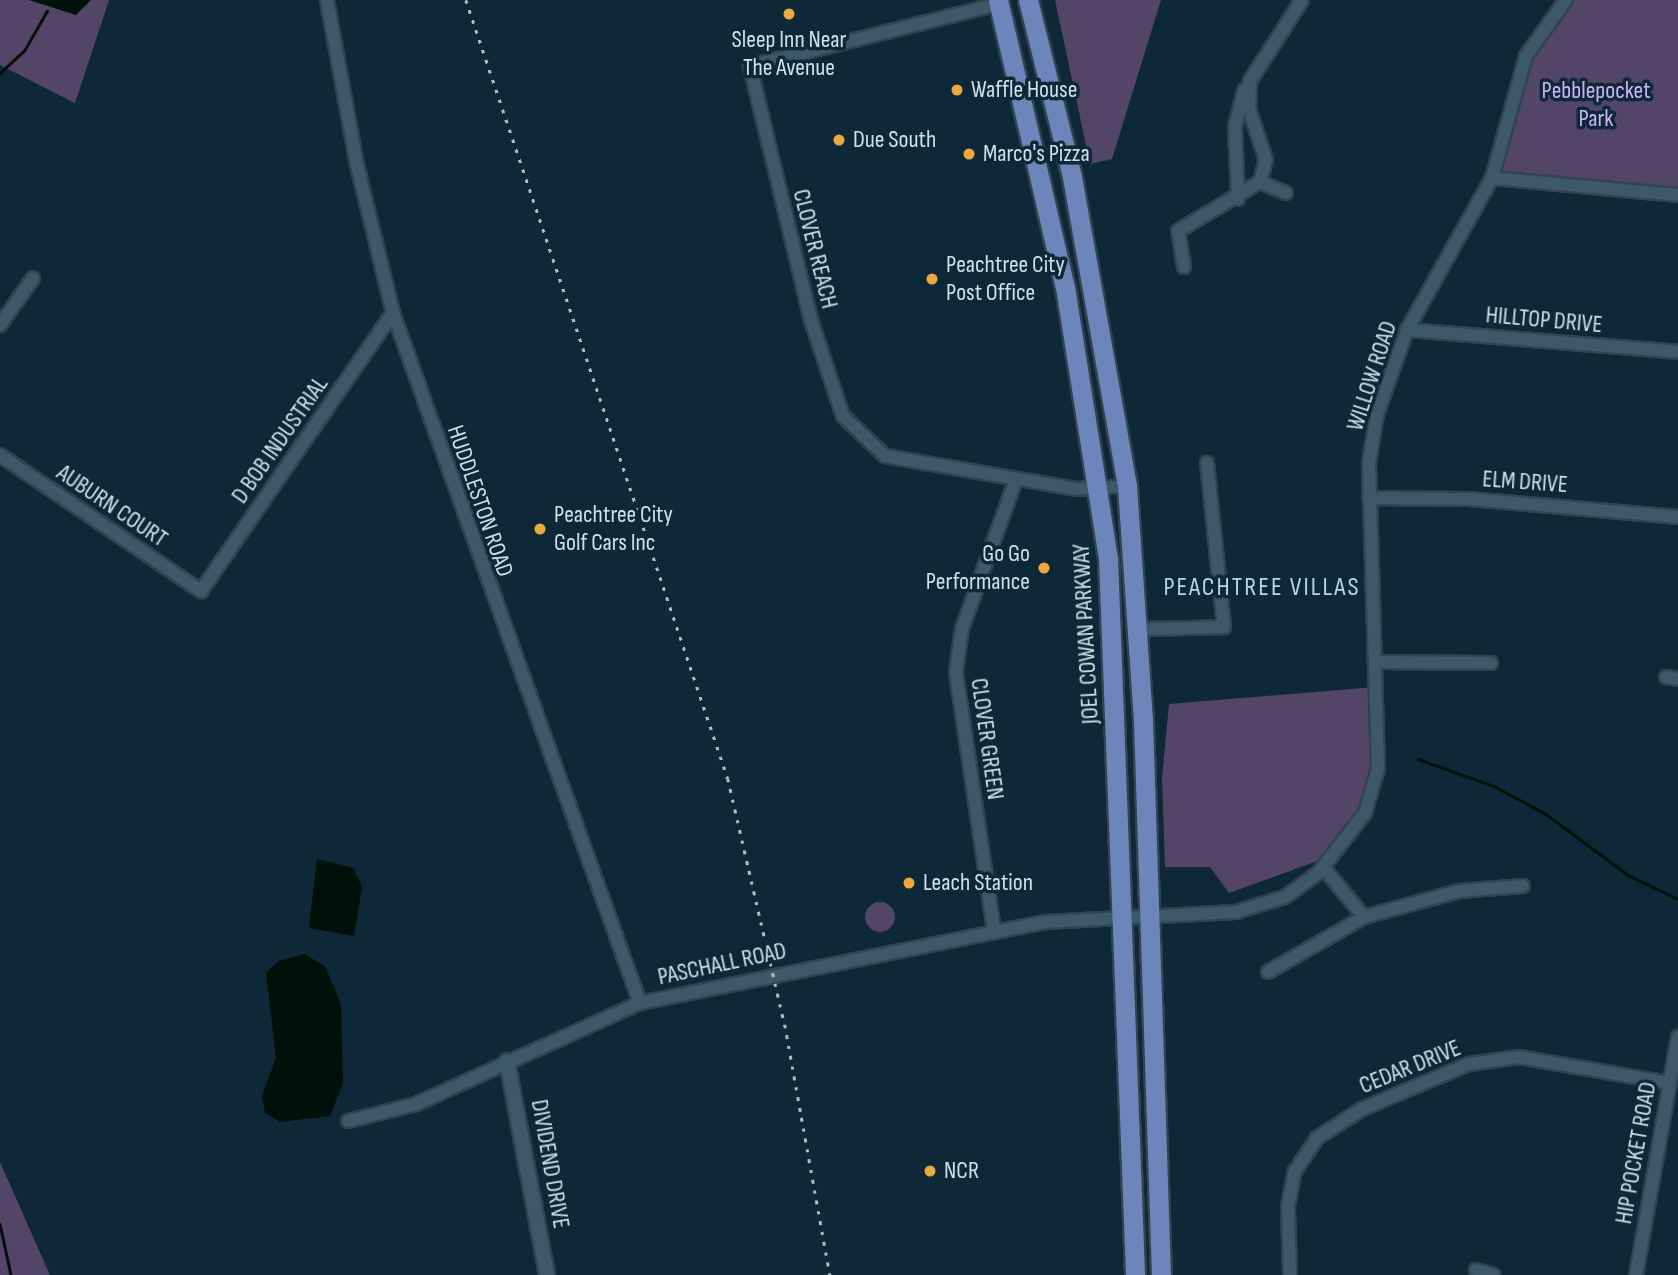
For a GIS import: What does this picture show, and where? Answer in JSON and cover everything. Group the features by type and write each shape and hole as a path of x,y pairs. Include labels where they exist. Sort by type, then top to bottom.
{"main road":[{"name":"JOEL COWAN PARKWAY","path":"1028,0 1074,190 1127,486 1139,629 1161,1275"},
{"name":"JOEL COWAN PARKWAY","path":"999,2 1044,182 1091,490 1123,915 1135,1275"}],"street":[{"name":"HUDDLESTON ROAD","path":"327,0 357,165 393,313 640,1003"},
{"path":"1238,199 1235,127 1250,81 1302,0"},
{"name":"WILLOW ROAD","path":"1123,915 1254,908 1285,897 1323,867 1365,813 1376,784 1379,662 1369,498 1377,414 1407,330 1492,178 1520,70 1566,0"},
{"name":"CLOVER REACH","path":"999,2 980,10 750,66 811,320 843,416 869,446 898,461 1091,490 1127,486"},
{"path":"1184,267 1178,231 1238,199 1260,182 1266,160 1249,109 1250,81"},
{"path":"1492,178 1678,195"},
{"path":"1260,182 1286,193"},
{"path":"0,325 33,278"},
{"name":"D BOB INDUSTRIAL","path":"201,591 393,313"},
{"name":"HILLTOP DRIVE","path":"1407,330 1678,352"},
{"name":"AUBURN COURT","path":"0,455 201,591"},
{"path":"1139,629 1224,627 1207,463"},
{"name":"CLOVER GREEN","path":"993,930 956,672 962,629 1016,478"},
{"name":"ELM DRIVE","path":"1369,498 1469,499 1678,517"},
{"path":"1379,662 1491,663"},
{"path":"1323,867 1364,917"},
{"path":"1268,972 1364,917 1459,891 1523,886"},
{"name":"PASCHALL ROAD","path":"348,1121 416,1104 640,1003 993,930 1123,915"},
{"name":"HIP POCKET ROAD","path":"1636,1275 1678,1037"},
{"name":"CEDAR DRIVE","path":"1290,1275 1287,1206 1296,1171 1317,1138 1362,1109 1469,1064 1519,1058 1670,1083"},
{"name":"DIVIDEND DRIVE","path":"507,1061 547,1275"},
{"path":"1476,1270 1493,1275"}],"green space":[{"path":"0,0 109,0 75,103 0,65"},
{"path":"1055,0 1161,0 1112,159 1090,164"},
{"name":"Pebblepocket Park","path":"1568,0 1678,0 1678,195 1492,178 1523,62"},
{"path":"1375,687 1373,762 1364,797 1348,829 1320,860 1229,893 1210,867 1165,867 1162,778 1169,704"},
{"path":"880,902 891,906 895,917 891,928 880,932 869,928 865,917 869,906"},
{"path":"0,1162 50,1275 0,1275"}],"shaded area":[{"path":"29,0 91,0 76,15"},
{"path":"317,859 353,868 362,887 354,936 309,928"},
{"path":"304,954 325,966 341,1004 343,1083 330,1116 280,1122 265,1113 262,1096 276,1058 266,973 278,961"}],"waterway":[{"path":"0,73 24,51 47,11"},
{"path":"1418,759 1494,786 1546,814 1628,875 1678,899"},
{"path":"0,1224 11,1275"}],"railway":[{"path":"466,0 728,779 785,1025 830,1275"}],"place":[{"name":"Sleep Inn Near The Avenue","path":"789,14"},
{"name":"Waffle House","path":"957,90"},
{"name":"Due South","path":"839,140"},
{"name":"Marco's Pizza","path":"969,154"},
{"name":"Peachtree City Post Office","path":"932,279"},
{"name":"Peachtree City Golf Cars Inc","path":"540,529"},
{"name":"Go Go Performance","path":"1044,568"},
{"name":"Leach Station","path":"909,883"},
{"name":"NCR","path":"930,1171"}],"district":[{"name":"PEACHTREE VILLAS","path":"1262,588"}]}
